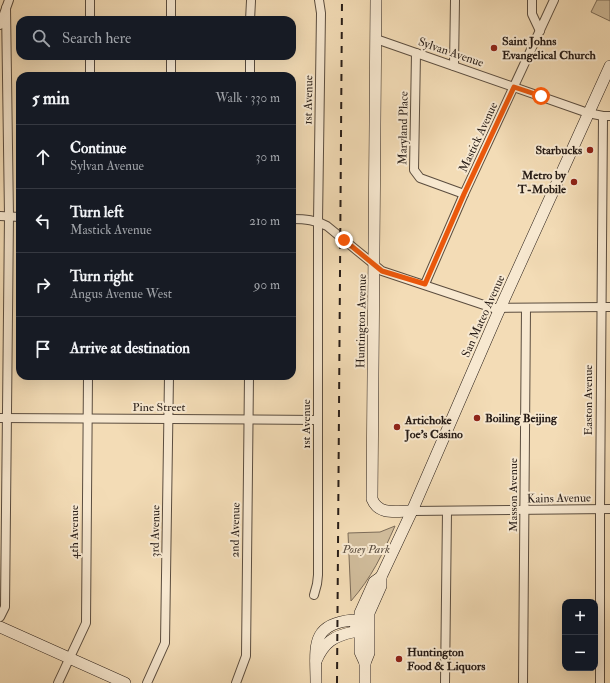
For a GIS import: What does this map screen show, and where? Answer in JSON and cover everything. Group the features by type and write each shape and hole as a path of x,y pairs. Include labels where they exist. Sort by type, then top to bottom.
{"street":[{"path":"90,0 90,16"},
{"path":"171,0 171,16"},
{"name":"1st Avenue","path":"314,595 318,575 318,222 321,13 319,0"},
{"name":"Huntington Avenue","path":"376,0 372,499 375,506 382,511 412,511"},
{"path":"454,66 455,0"},
{"path":"532,0 532,14 540,31"},
{"name":"Mastick Avenue","path":"425,284 464,194 554,0"},
{"path":"250,16 251,1"},
{"path":"0,26 8,4"},
{"path":"0,617 5,607 3,418 9,216 8,4"},
{"name":"Sylvan Avenue","path":"376,39 588,113 607,116"},
{"name":"Maryland Place","path":"416,53 414,170 420,178 464,194"},
{"path":"90,60 90,72"},
{"path":"171,60 171,72"},
{"path":"250,60 250,72"},
{"name":"San Mateo Avenue","path":"362,625 361,609 374,582 381,577 412,511 500,308 610,66"},
{"name":"Easton Avenue","path":"600,683 601,307 607,116"},
{"path":"0,216 16,217"},
{"path":"296,219 310,219 327,226 382,271 425,284 493,308 610,307"},
{"name":"Masson Avenue","path":"523,683 526,308"},
{"name":"4th Avenue","path":"58,683 86,623 88,380"},
{"name":"3rd Avenue","path":"147,683 165,643 169,380"},
{"name":"2nd Avenue","path":"236,683 246,656 249,380"},
{"name":"Pine Street","path":"3,418 318,420"},
{"name":"Kains Avenue","path":"412,511 610,509"},
{"path":"445,683 447,511"},
{"path":"316,683 316,643 320,635 328,627 336,623 353,620 362,625 360,652 365,663 365,683"},
{"path":"0,627 125,683"}],"green space":[{"path":"597,0 610,0 610,21 591,12"},
{"name":"Posey Park","path":"395,526 376,565 365,583 351,601 348,533 380,532"}],"railway":[{"path":"337,683 342,0"}],"place":[{"name":"Saint Johns Evangelical Church","path":"494,48"},
{"name":"Starbucks","path":"590,150"},
{"name":"Metro by T-Mobile","path":"574,182"},
{"name":"Boiling Beijing","path":"477,418"},
{"name":"Artichoke Joe's Casino","path":"397,427"},
{"name":"Huntington Food & Liquors","path":"399,659"}],"route":[{"path":"344,240 382,271 425,284 464,194 514,87 541,96"}]}
